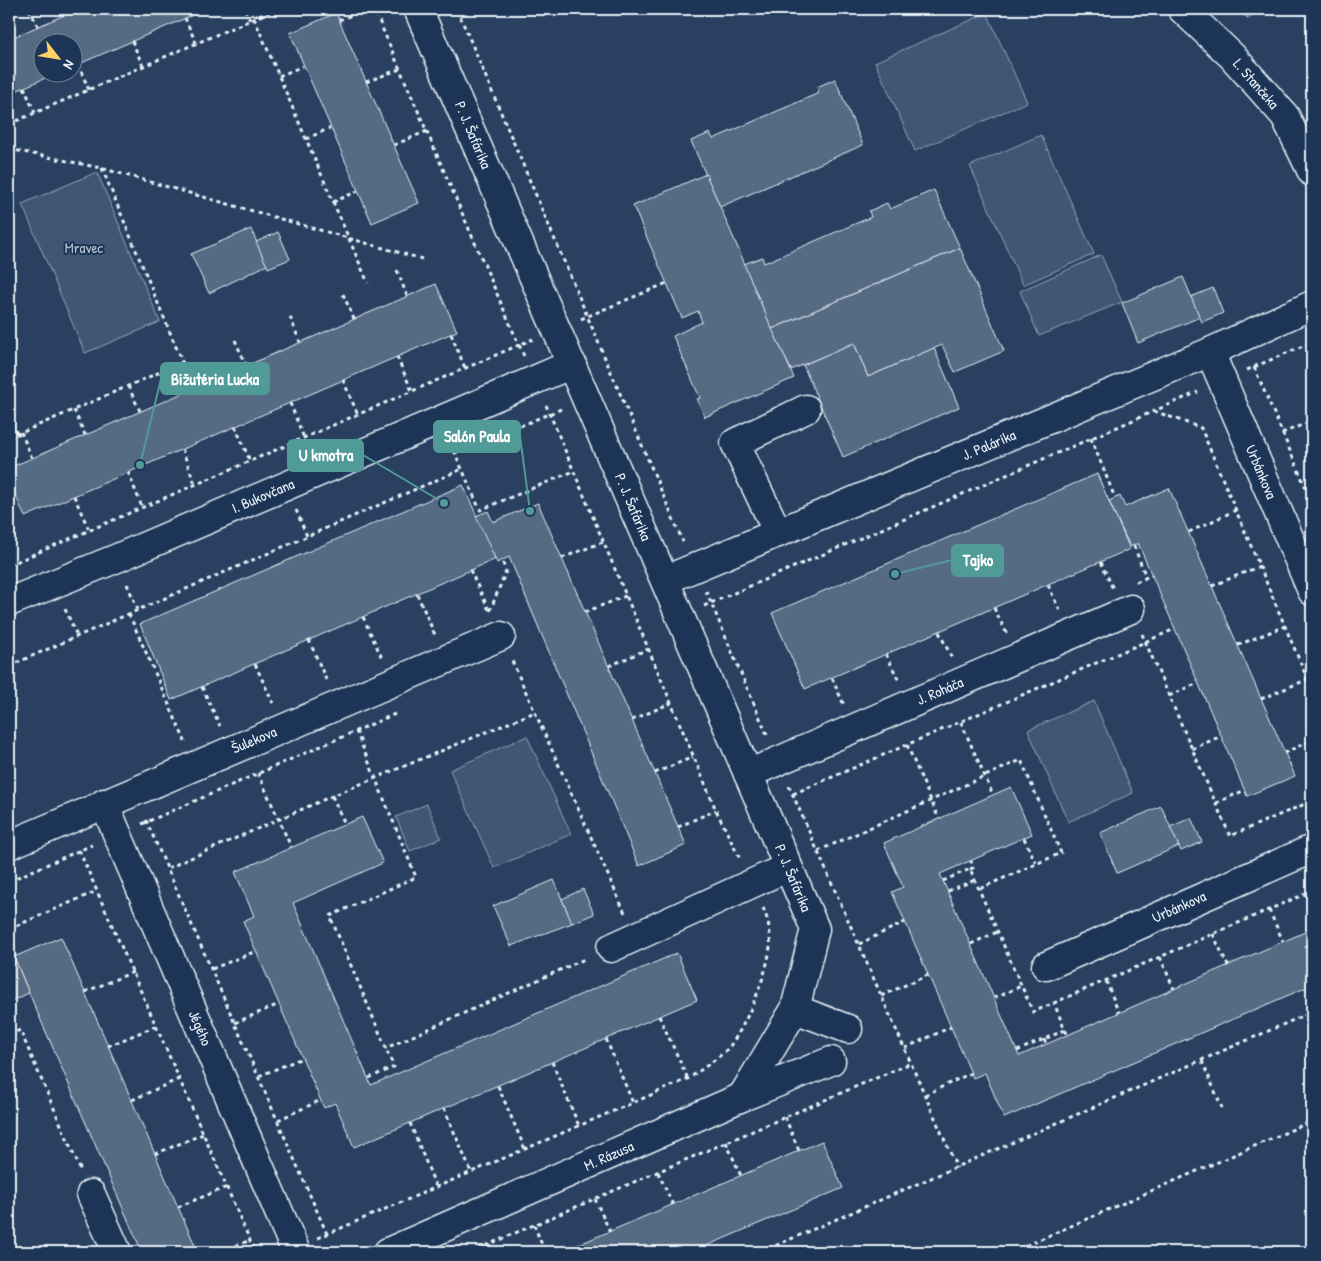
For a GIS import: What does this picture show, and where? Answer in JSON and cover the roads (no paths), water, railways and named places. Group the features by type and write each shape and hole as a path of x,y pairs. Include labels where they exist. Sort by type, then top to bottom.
{"street":[{"name":"P. J. Šafárika","path":"420,9 815,929 796,1009 742,1097"},
{"name":"L. Stančeka","path":"1182,9 1232,56 1285,116 1312,172"},
{"name":"J. Palárika","path":"664,580 1210,352 1312,306"},
{"name":"Urbánkova","path":"1210,352 1312,591"},
{"name":"I. Bukovčana","path":"9,602 536,381 572,364"},
{"path":"778,533 735,442 806,409"},
{"name":"J. Roháča","path":"748,774 1131,608"},
{"name":"Šulekova","path":"9,845 104,803 501,636"},
{"name":"Jégého","path":"104,803 296,1252"},
{"name":"Urbánkova","path":"1046,966 1312,849"},
{"path":"610,948 788,867"},
{"path":"796,1009 848,1029"},
{"name":"M. Rázusa","path":"388,1252 831,1060"},
{"path":"91,1194 116,1252"}],"place":[{"name":"Bižutéria Lucka","path":"140,465"},
{"name":"U kmotra","path":"444,503"},
{"name":"Salón Paula","path":"530,511"},
{"name":"Tajko","path":"895,574"}],"park label":[{"name":"Mravec","path":"84,248"}]}
